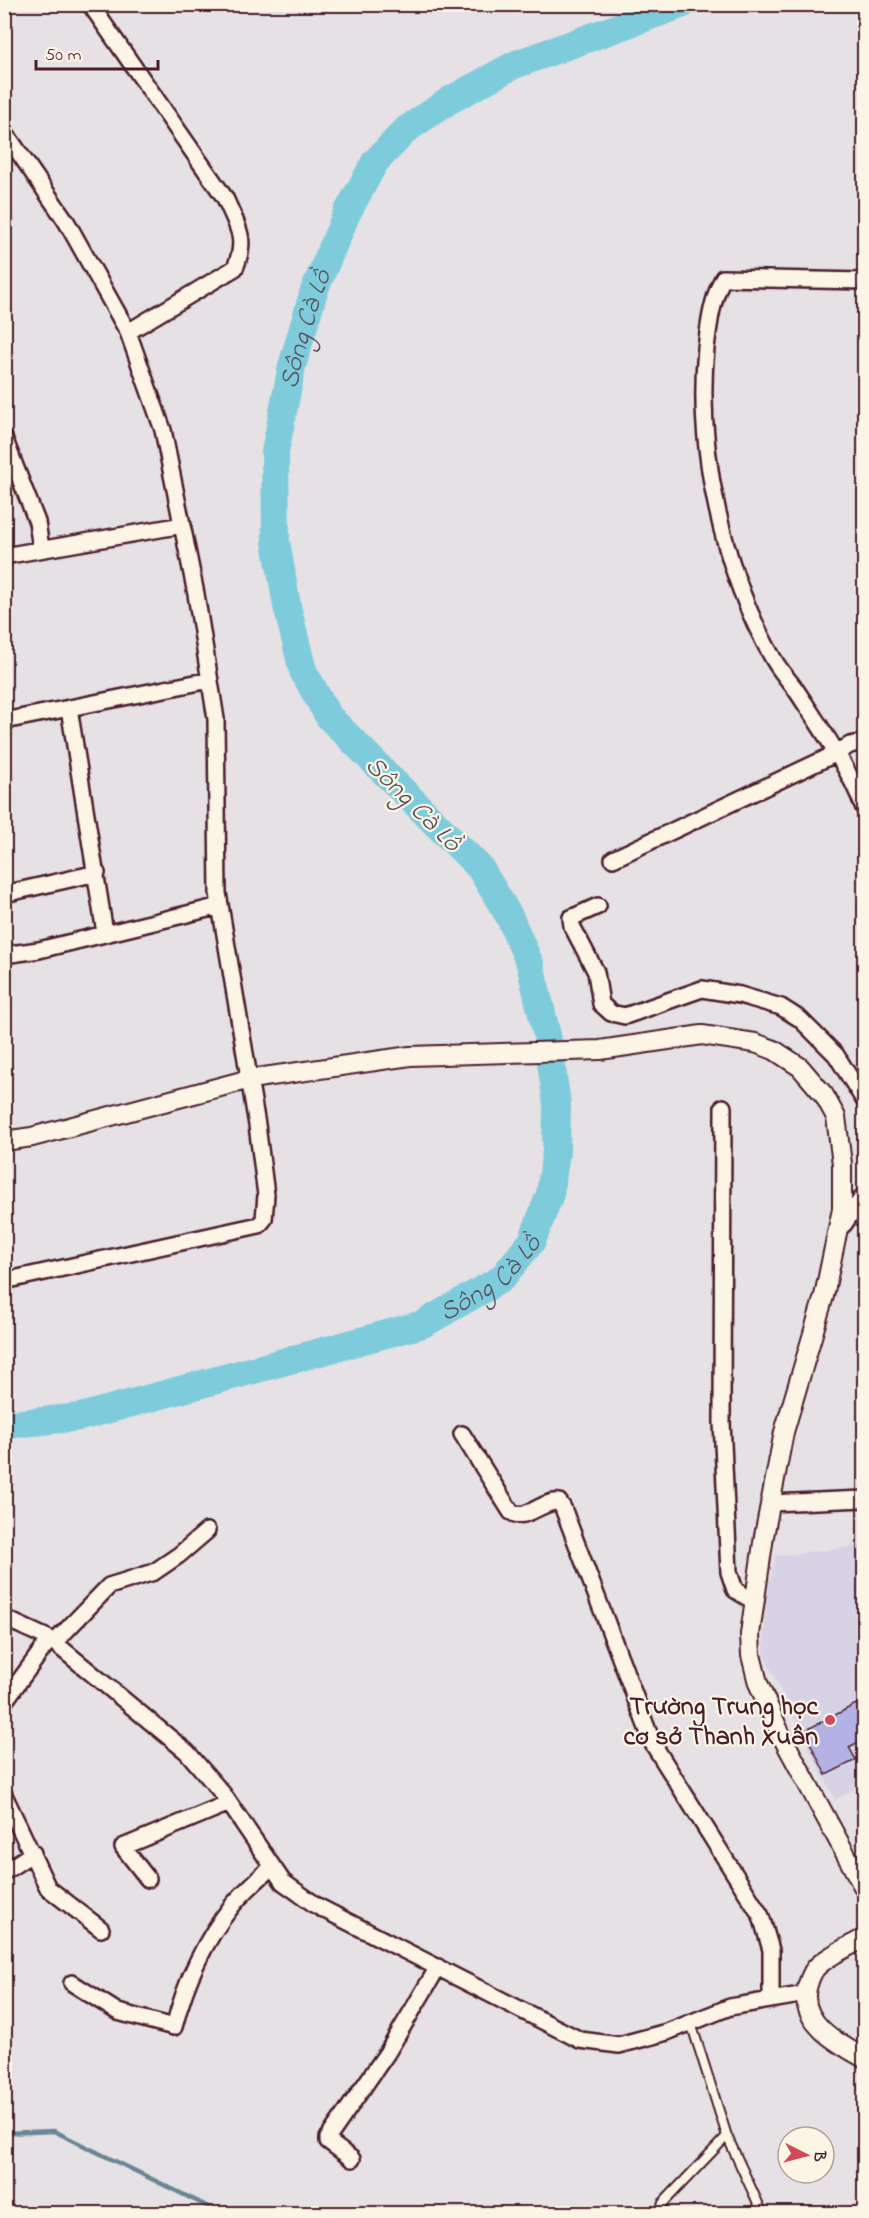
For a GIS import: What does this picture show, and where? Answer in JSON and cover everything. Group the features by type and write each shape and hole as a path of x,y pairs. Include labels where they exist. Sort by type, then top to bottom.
{"street":[{"path":"90,4 225,198 240,233 243,250 235,268 128,332"},
{"path":"4,131 66,221 128,332 163,430 183,525 216,718 220,906 250,1079 266,1195 264,1219 259,1226 4,1281"},
{"path":"864,281 723,278 715,293 703,377 708,469 729,549 761,635 775,663 795,688 836,754 864,808"},
{"path":"4,438 37,522 41,548"},
{"path":"4,556 183,525"},
{"path":"4,721 210,680"},
{"path":"69,708 105,933"},
{"path":"614,859 836,754 850,745 864,742"},
{"path":"4,894 97,873"},
{"path":"4,955 39,950 220,906"},
{"path":"598,906 571,918 572,926 596,972 602,1004 611,1013 625,1016 702,989 740,995 781,1007 800,1019 836,1055 864,1100"},
{"path":"4,1141 32,1137 250,1079 410,1056 600,1050 702,1035 734,1038 774,1050 800,1067 824,1095 836,1117 842,1164 842,1209 824,1296 784,1432 750,1634 758,1683 780,1733 864,1887"},
{"path":"723,1107 722,1422 729,1572 735,1590 754,1602"},
{"path":"838,1229 864,1195"},
{"path":"462,1434 511,1512 521,1515 552,1501 559,1502 563,1508 653,1744 761,1916 771,1950 771,2000"},
{"path":"771,1503 864,1498"},
{"path":"4,1702 52,1640 109,1586 154,1572 179,1555 207,1531"},
{"path":"4,1618 52,1640 187,1752 229,1803 283,1882 317,1906 580,2040 619,2044 690,2023 730,2007 806,1994"},
{"path":"4,1795 48,1888 101,1929"},
{"path":"148,1879 123,1847 229,1803"},
{"path":"4,1872 33,1853"},
{"path":"72,1983 118,2012 174,2027 182,2000 211,1936 233,1904 271,1867"},
{"path":"864,1938 819,1965 809,1980 806,1994 806,2008 832,2040 864,2058"},
{"path":"352,2159 328,2141 328,2138 387,2054 438,1967"}],"lane":[{"path":"690,2023 727,2136 763,2214"},
{"path":"659,2214 663,2203 727,2136"}],"shaded area":[{"name":"Trường Trung học cơ sở Thanh Xuân","path":"864,1545 864,1783 835,1800 764,1656 765,1600 776,1556"}],"building":[{"path":"860,1702 864,1710 864,1739 849,1747 856,1760 826,1775 804,1731"}],"waterway":[{"name":"Sông Cà Lồ","path":"4,1425 80,1417 423,1324 501,1279 532,1241 550,1194 556,1152 557,1104 547,1035 530,964 509,916 480,868 329,717 303,671 287,606 276,541 275,452 292,366 314,291 347,213 375,162 407,129 450,100 514,65 683,4"},
{"path":"4,2133 54,2131 223,2214"}],"place":[{"name":"Trường Trung học cơ sở Thanh Xuân","path":"830,1720"}]}
